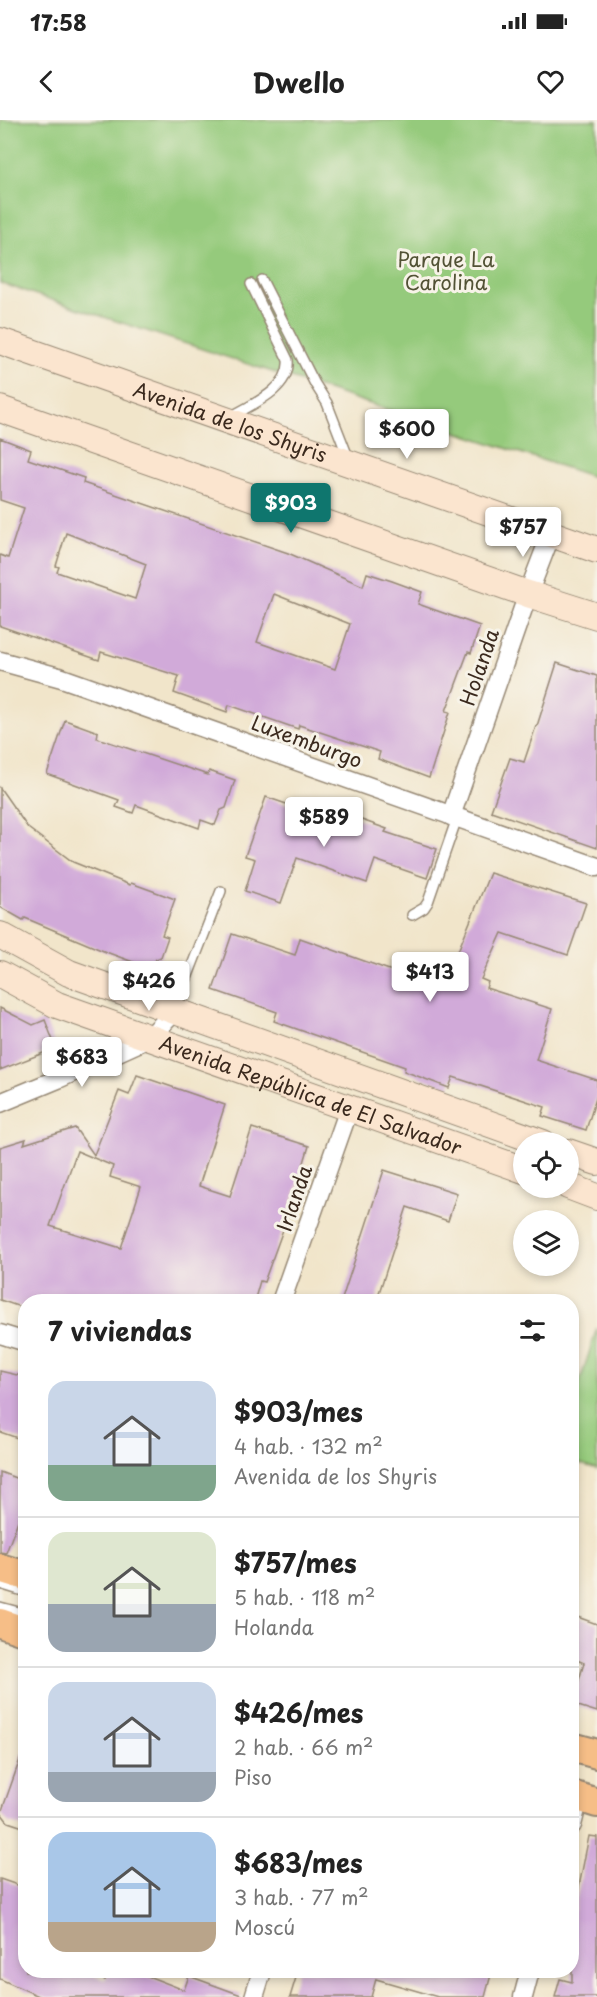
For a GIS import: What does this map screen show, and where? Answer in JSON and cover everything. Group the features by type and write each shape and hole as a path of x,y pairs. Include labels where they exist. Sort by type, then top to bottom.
{"main road":[{"name":"Avenida de los Shyris","path":"0,341 597,550"},
{"path":"0,409 528,594 597,616"},
{"name":"Avenida República de El Salvador","path":"0,935 69,973 513,1132"},
{"name":"Avenida República de El Salvador","path":"0,974 57,1005 513,1166"},
{"path":"579,1156 597,1162"},
{"path":"579,1190 597,1197"},
{"path":"0,1568 18,1574"},
{"path":"0,1623 18,1629"},
{"path":"579,1748 597,1754"}],"street":[{"name":"Holanda","path":"454,817 528,594 551,534"},
{"name":"Luxemburgo","path":"0,661 62,678 597,867"},
{"path":"0,1103 149,1038 175,1011"},
{"name":"Irlanda","path":"284,1294 349,1109"},
{"path":"0,1334 18,1340"},
{"path":"254,1997 260,1978"},
{"path":"523,1997 528,1978"}],"lane":[{"path":"262,280 327,403 350,462"},
{"path":"226,420 275,388 286,376 288,368 288,360 251,284"},
{"path":"412,915 418,913 428,902 454,817"},
{"path":"175,1011 221,891"},
{"path":"0,1584 18,1590"},
{"path":"0,1606 18,1612"}],"green space":[{"name":"Parque La Carolina","path":"0,120 597,120 597,478 0,283"},
{"path":"597,1328 597,1469 579,1463 579,1384"}],"building":[{"path":"0,438 31,450 28,459 84,478 83,483 288,553 363,586 367,573 392,581 422,592 418,604 480,626 446,711 450,712 429,778 378,759 380,752 299,725 298,729 229,705 227,712 174,693 179,676 101,652 99,660 0,626 0,555 8,558 24,508 0,500","holes":["66,533 146,564 135,599 57,572 59,567 56,566","274,594 350,624 335,669 257,642"]},
{"path":"557,663 597,676 597,848 491,811 510,758 524,762"},
{"path":"65,720 98,732 97,738 208,775 209,771 235,780 226,808 221,810 215,825 201,820 199,828 136,805 133,813 116,807 119,800 47,774"},
{"path":"0,788 28,828 73,862 130,885 131,883 175,899 162,935 168,937 161,957 156,959 152,969 25,918 23,920 0,907"},
{"path":"266,797 333,820 336,811 387,829 385,832 437,849 427,878 375,860 367,883 297,858 281,903 245,891 255,859 245,856"},
{"path":"490,873 586,903 568,955 502,933 481,979 488,982 486,988 552,1009 536,1060 597,1080 597,1095 586,1130 542,1116 545,1107 453,1077 449,1088 404,1071 405,1067 274,1021 277,1012 213,990 232,934 295,955 300,938 434,986 442,965 451,968"},
{"path":"0,1008 33,1025 45,1020 56,1048 0,1070"},
{"path":"137,1075 225,1105 199,1186 230,1196 252,1128 309,1146 288,1216 264,1282 260,1281 256,1294 18,1294 18,1306 0,1300 0,1147 26,1139 24,1144 75,1128 94,1155 119,1091 129,1095","holes":["77,1151 113,1166 110,1177 141,1187 121,1248 50,1226"]},
{"path":"384,1170 457,1193 448,1221 407,1207 379,1294 344,1294"},
{"path":"0,1371 18,1375 18,1438 0,1432"},
{"path":"0,1472 18,1479 18,1521 6,1553 0,1552"},
{"path":"579,1618 597,1624 597,1712 579,1706 579,1680 584,1663 579,1661"},
{"path":"18,1765 18,1825 8,1822 1,1813"},
{"path":"589,1836 597,1837 597,1997 555,1997 560,1979 572,1982 572,1978 579,1978 579,1887"},
{"path":"0,1879 18,1885 18,1978 100,1978 105,1980 106,1978 153,1978 184,1990 188,1978 194,1978 241,1995 240,1997 41,1997 0,1979"},
{"path":"296,1978 490,1978 485,1997 438,1997 376,1979 371,1997 290,1997"}]}
